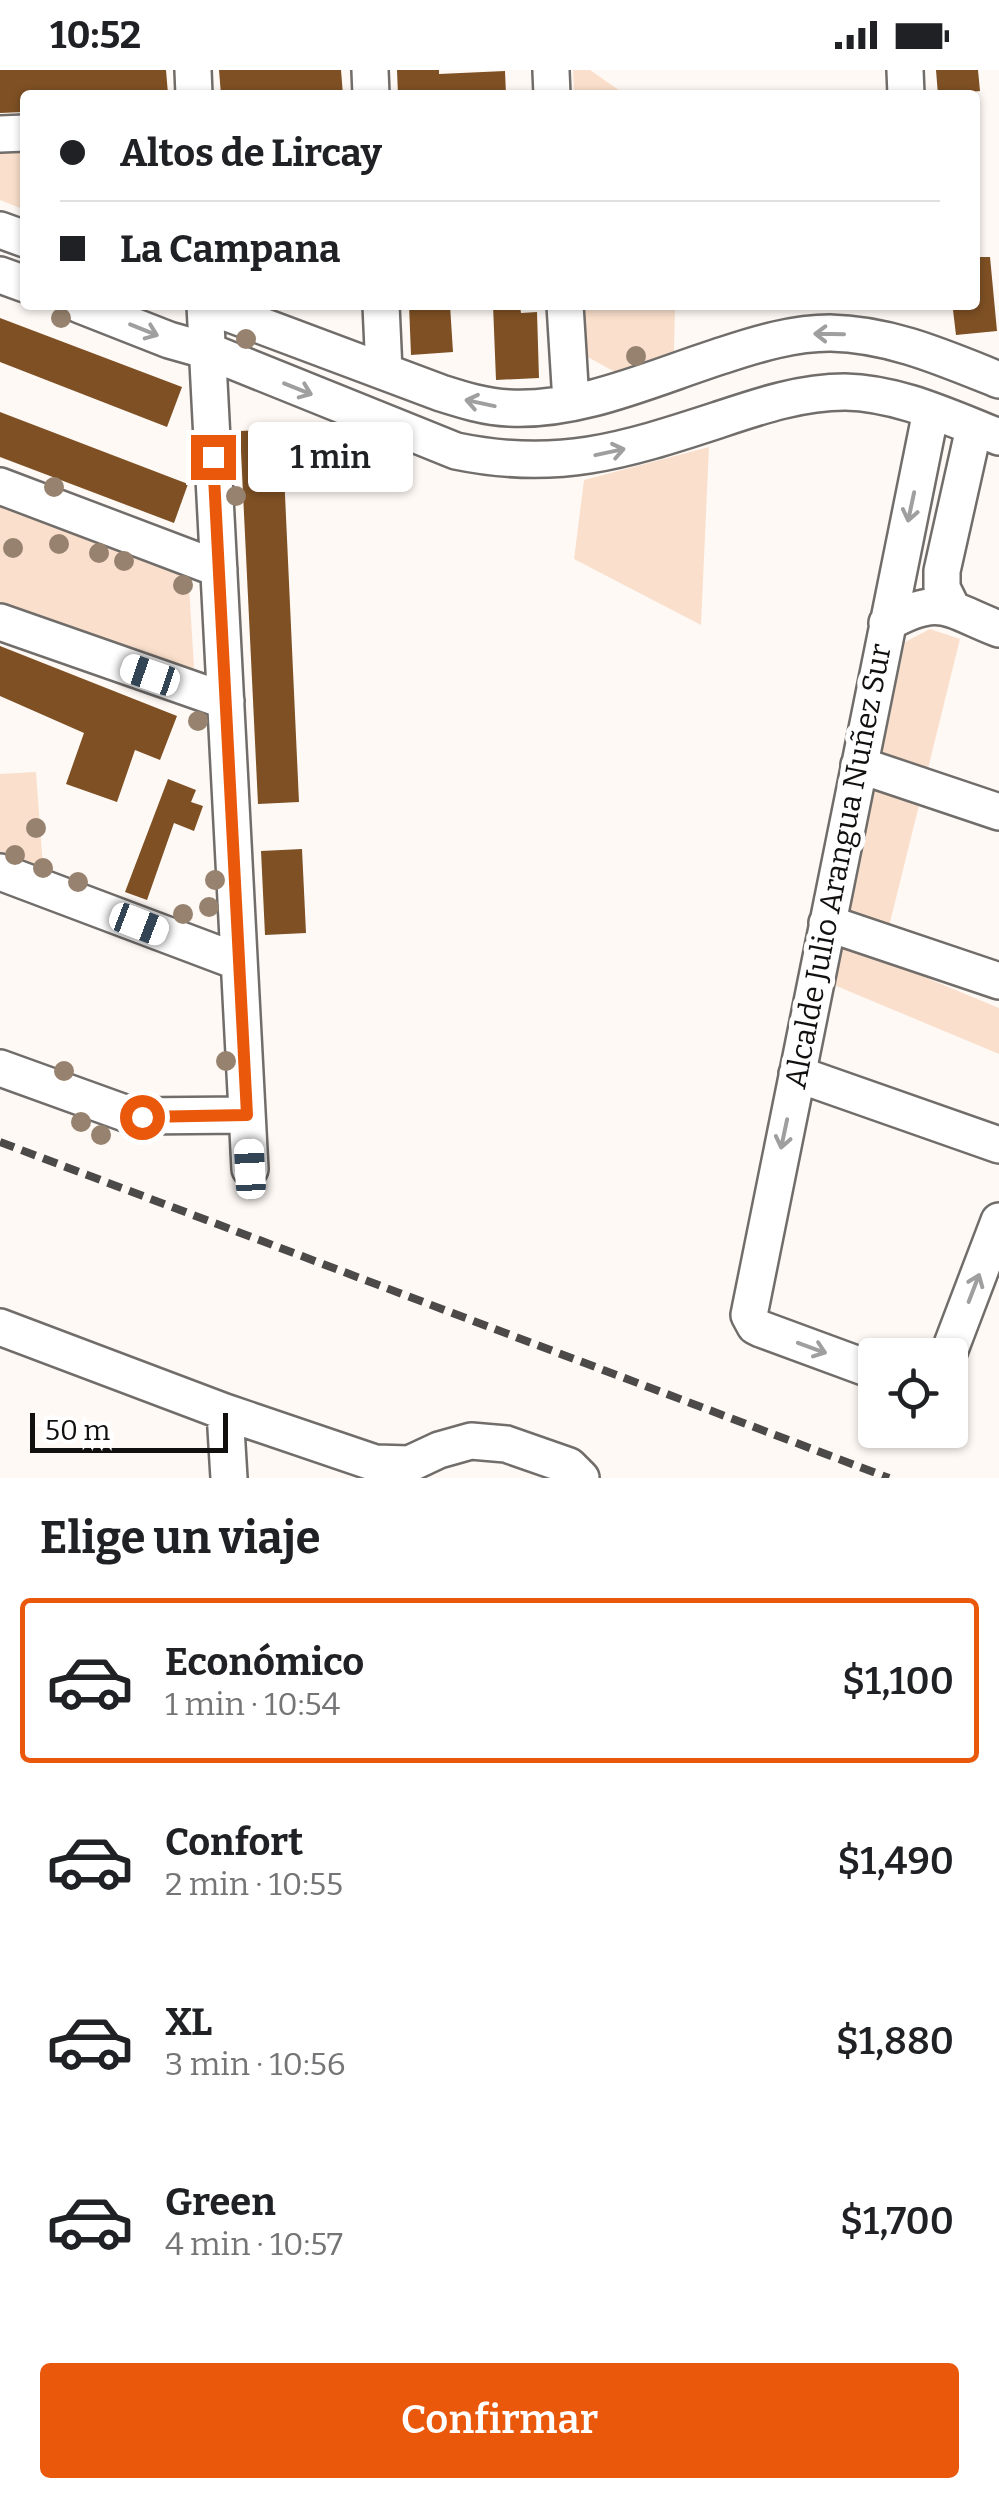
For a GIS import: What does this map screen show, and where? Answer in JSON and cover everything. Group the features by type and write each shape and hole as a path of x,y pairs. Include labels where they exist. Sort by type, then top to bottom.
{"street":[{"path":"93,310 208,351 456,451 511,460 606,454 788,398 818,394 875,395 930,411 987,432 942,570 942,588 951,606"},
{"path":"206,310 250,1169"},
{"path":"219,310 442,393 494,407 526,408 571,402 743,348 812,334 869,336 925,350 999,380"},
{"path":"381,310 384,371"},
{"path":"565,310 571,402"},
{"name":"Alcalde Julio Arangua Nuñez Sur","path":"858,1365 761,1329 751,1321 749,1308 930,411"},
{"path":"0,486 219,570"},
{"path":"887,623 918,608 951,606 999,629"},
{"path":"0,622 226,701"},
{"path":"858,766 999,812"},
{"path":"0,872 239,962"},
{"path":"828,923 999,981"},
{"path":"0,1068 133,1116 247,1115"},
{"path":"797,1074 999,1145"},
{"path":"954,1338 999,1221"},
{"path":"0,1327 225,1412 375,1462 409,1464 471,1441 506,1444 570,1466 581,1478"},
{"path":"225,1412 229,1478"}],"shaded area":[{"path":"573,70 590,70 619,90 574,90"},
{"path":"20,139 20,208 0,200 0,140"},
{"path":"584,310 675,310 674,351 615,372 586,356"},
{"path":"709,447 701,625 574,559 584,480"},
{"path":"0,504 176,572 189,585 194,667 181,679 13,618 0,601"},
{"path":"930,629 960,639 881,959 999,1008 999,1054 834,985 905,642"},
{"path":"36,772 43,867 0,852 0,774"}],"building":[{"path":"0,70 166,70 168,90 20,90 20,112 0,113"},
{"path":"219,70 341,70 343,90 221,90"},
{"path":"397,70 439,70 439,74 505,71 506,90 398,90"},
{"path":"936,70 978,70 980,90 938,90"},
{"path":"980,257 990,257 997,331 956,335 953,310 980,310"},
{"path":"409,310 450,310 453,352 411,355"},
{"path":"493,310 537,312 539,378 496,380"},
{"path":"0,318 182,387 167,427 0,362"},
{"path":"0,412 188,484 174,523 0,457"},
{"path":"282,429 299,802 258,804 240,431"},
{"path":"0,646 177,716 160,760 135,750 117,802 66,784 84,733 0,696"},
{"path":"168,779 196,790 191,802 203,806 194,831 174,823 147,900 125,892"},
{"path":"302,849 306,933 265,935 261,851"}],"railway":[{"path":"0,1142 889,1478"}],"route":[{"path":"142,1117 247,1115 213,457"}]}
